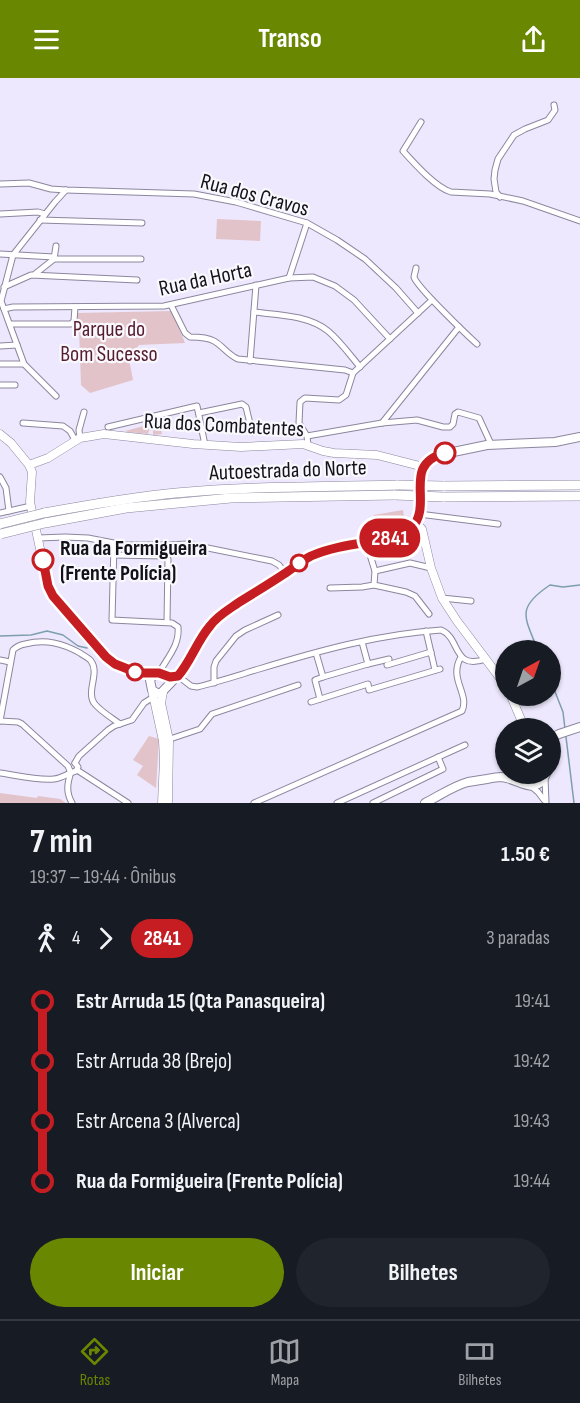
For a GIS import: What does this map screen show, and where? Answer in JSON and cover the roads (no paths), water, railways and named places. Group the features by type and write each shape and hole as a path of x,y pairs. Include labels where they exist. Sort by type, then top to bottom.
{"highway":[{"name":"Autoestrada do Norte","path":"0,524 44,518 125,498 176,493 242,489 396,490 443,486 580,485"},
{"name":"Autoestrada do Norte","path":"396,490 443,496 580,496"},
{"name":"Autoestrada do Norte","path":"0,534 44,518"}],"main road":[{"path":"157,691 178,676 204,633 217,618 311,556 401,536 409,531 417,518 423,468 436,456 490,444 561,442 580,437"},
{"path":"157,691 151,677 160,674 178,676"},
{"path":"157,691 166,683 160,674"},
{"path":"561,734 580,727"},
{"path":"561,736 567,731"},
{"path":"425,803 464,784 495,776"},
{"path":"522,784 527,786 539,784"}],"street":[{"path":"500,196 496,192 494,179 498,159 514,135 548,120 555,110 554,105"},
{"path":"421,122 403,151 417,167 445,190 490,194 523,201 580,221"},
{"name":"Rua dos Cravos","path":"0,184 29,183 51,189 66,190 194,194 236,202 307,223 365,259 396,288 418,313"},
{"path":"51,189 55,202"},
{"path":"56,396 24,364 0,301 13,255 66,190"},
{"path":"0,214 38,212 45,214"},
{"path":"28,213 38,222 142,223"},
{"path":"289,278 307,223"},
{"path":"35,274 54,259 56,246"},
{"path":"0,254 54,257 54,259 141,259"},
{"path":"416,268 414,278 432,300 477,344"},
{"path":"4,287 35,274 137,280"},
{"name":"Rua da Horta","path":"4,309 13,306 164,306 289,278 313,277 335,286 354,300 390,339"},
{"path":"250,361 256,285"},
{"path":"432,300 353,373 347,394 342,399 301,399 299,423 308,441 382,423 417,420 450,427 454,423 456,413 460,412 479,418 490,444"},
{"path":"171,305 185,333 190,337 216,341 232,356 250,361 345,370 353,373"},
{"path":"0,319 71,324 74,321 75,307"},
{"path":"254,312 294,317 312,322 327,330 360,367"},
{"path":"382,423 459,327"},
{"path":"0,346 17,345"},
{"path":"0,364 24,364"},
{"path":"0,385 15,385"},
{"path":"199,413 241,404 246,407 252,432 271,428"},
{"path":"108,427 197,406 206,445"},
{"path":"78,439 84,412"},
{"path":"23,423 63,426 78,439"},
{"path":"0,434 29,465 32,476 30,506 48,586 53,596 106,657 115,664 138,673 157,691 161,703 166,741 168,803"},
{"name":"Rua dos Combatentes","path":"29,465 48,458 78,439 104,434 241,447 303,444 308,441 322,451 387,457 423,468"},
{"path":"0,477 6,488 9,511"},
{"path":"0,513 30,506"},
{"path":"495,672 442,598 431,568 423,531 417,518 498,524"},
{"path":"38,538 88,538 114,544 188,544 272,561 279,565 285,573"},
{"path":"366,542 375,571 374,585"},
{"path":"114,544 112,620 167,622 174,623 179,629 176,644 160,674 138,673"},
{"path":"114,555 165,556 168,558 167,622"},
{"path":"375,571 410,563 431,568"},
{"path":"330,588 362,588 374,585 414,594 429,614"},
{"path":"442,598 471,601"},
{"path":"214,683 215,664 236,636 278,615"},
{"path":"178,676 193,687 388,636 441,630 447,633 461,657 472,663 486,660"},
{"path":"311,702 368,684 369,690 438,669 426,631"},
{"path":"120,724 93,701 91,694 94,668 92,662 87,658 63,645 41,641 16,647 13,650 0,721 22,724 71,770 128,803"},
{"path":"362,642 369,664"},
{"path":"320,699 315,680 369,664 431,652"},
{"path":"316,653 323,677"},
{"path":"254,803 462,711 464,705 456,671 461,657"},
{"path":"0,660 10,662"},
{"path":"166,741 200,729 212,714 298,685"},
{"path":"0,773 51,780 62,778 78,767 75,763 79,756 111,728 132,720 157,691"},
{"path":"157,691 156,708 166,741 162,803"},
{"path":"142,706 148,705 156,708"},
{"path":"337,803 351,800 465,745"},
{"path":"373,803 443,769 438,757"},
{"path":"71,770 68,793 72,803"},
{"path":"545,784 546,803"},
{"path":"531,786 546,803"}],"waterway":[{"path":"534,640 526,615 531,601 550,585 563,587 580,585"},
{"path":"0,636 31,635 47,631 63,635 78,646 87,648"},
{"path":"561,706 565,729"},
{"path":"566,737 574,803"}],"place":[{"name":"Rua da Formigueira (Frente Polícia)","path":"43,560"}],"park label":[{"name":"Parque do Bom Sucesso","path":"109,340"}]}
